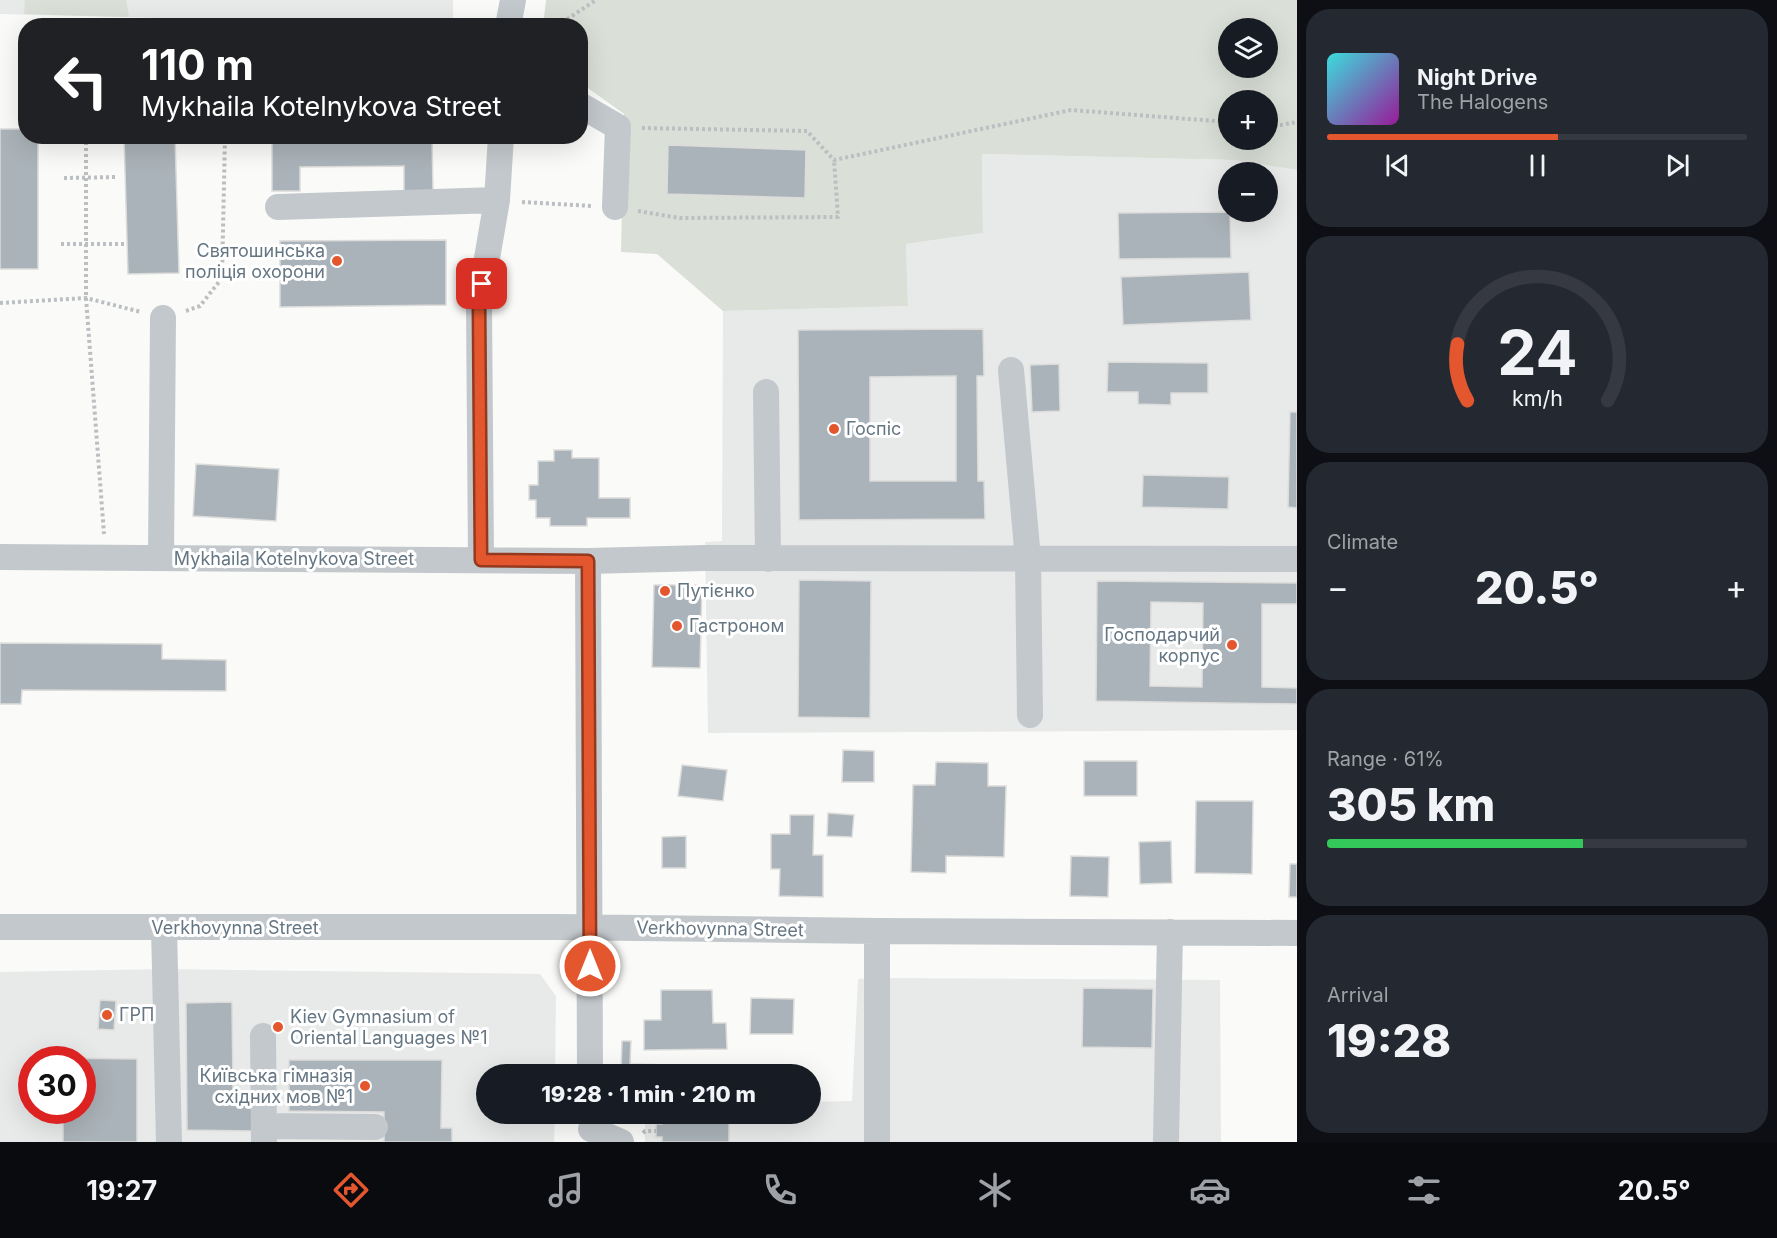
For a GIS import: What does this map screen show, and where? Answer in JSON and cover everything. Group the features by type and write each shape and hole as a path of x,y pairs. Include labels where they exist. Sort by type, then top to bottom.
{"street":[{"path":"505,0 506,18"},
{"path":"509,18 513,0"},
{"path":"588,110 618,127 615,207"},
{"path":"481,560 479,305 497,200 500,144"},
{"path":"278,207 497,200"},
{"path":"161,558 163,318"},
{"path":"1011,370 1028,559 1029,716"},
{"path":"765,392 768,559"},
{"name":"Mykhaila Kotelnykova Street","path":"0,558 588,561 1297,559"},
{"path":"588,561 591,1064"},
{"name":"Verkhovynna Street","path":"0,927 1297,933"},
{"path":"164,927 169,1142"},
{"path":"877,1142 878,931"},
{"path":"1166,1142 1170,932"},
{"path":"263,1036 264,1134 375,1127"},
{"path":"591,1128 621,1142"}],"path":[{"path":"569,18 596,0"},
{"path":"834,160 1071,110 1218,121"},
{"path":"1278,125 1297,123"},
{"path":"497,200 615,207 680,218 838,218 834,160 807,131 618,127"},
{"path":"86,144 86,298 106,558"},
{"path":"0,303 86,298 163,318 201,306 222,278 225,144"},
{"path":"64,178 117,177"},
{"path":"61,244 124,244"}],"shaded area":[{"path":"0,0 453,0 453,18 165,18 0,14"},
{"path":"25,0 126,0 129,17 24,14"},
{"path":"546,0 1297,0 1297,170 1278,167 1278,162 982,154 983,233 906,244 908,306 723,311 657,254 621,252 624,114 588,88 588,18 544,18"},
{"path":"982,154 1247,162 1218,162 1218,222 1278,222 1278,167 1297,170 1297,730 708,733 705,542 722,541 723,311 908,306 906,244 983,233"},
{"name":"Kiev Gymnasium of Oriental Languages №1","path":"165,969 540,974 556,996 555,1064 476,1064 476,1124 555,1124 554,1142 0,1142 0,972"},
{"path":"858,979 1220,980 1221,1142 645,1142 645,1124 821,1124 821,1102 852,1101"}],"building":[{"path":"0,129 18,129 18,144 38,144 38,269 0,269"},
{"path":"124,144 175,144 179,273 128,274"},
{"path":"272,144 432,144 433,191 404,191 404,166 300,167 300,191 272,191"},
{"path":"668,145 806,150 805,198 667,194"},
{"path":"1218,212 1218,222 1230,222 1231,258 1119,259 1118,213"},
{"path":"446,240 446,305 280,307 280,241"},
{"path":"1249,272 1251,320 1123,325 1121,277"},
{"name":"Госпіс","path":"983,329 984,376 977,376 978,481 984,481 985,519 799,520 798,330","holes":["956,376 956,481 870,481 870,377"]},
{"path":"1108,362 1208,363 1208,393 1171,393 1171,405 1138,404 1138,392 1107,392"},
{"path":"1059,364 1060,411 1032,412 1030,365"},
{"path":"1290,412 1297,412 1297,508 1288,507"},
{"path":"554,450 572,450 572,458 599,458 599,498 630,498 630,518 587,518 587,526 550,526 550,518 536,518 536,500 529,500 529,485 538,485 538,461 554,461"},
{"path":"196,464 279,469 276,521 193,516"},
{"path":"1143,475 1229,477 1228,509 1142,507"},
{"path":"799,580 871,581 870,718 798,717"},
{"name":"Господарчий корпус","path":"1097,581 1297,583 1297,604 1262,604 1262,687 1297,688 1297,704 1096,701","holes":["1151,602 1203,603 1202,687 1150,686"]},
{"name":"Гастроном","path":"654,585 702,585 700,668 652,667"},
{"path":"0,643 162,644 162,659 226,660 226,691 22,690 21,704 0,704"},
{"path":"843,750 874,751 874,782 842,782"},
{"path":"1084,761 1137,761 1137,796 1084,796"},
{"path":"936,762 988,763 988,786 1006,786 1004,857 946,856 946,873 911,872 913,785 935,785"},
{"path":"682,765 727,770 723,801 678,796"},
{"path":"1196,801 1253,801 1252,874 1195,873"},
{"path":"828,813 854,815 852,837 827,836"},
{"path":"790,815 814,815 813,855 823,855 823,897 779,896 780,869 771,869 771,834 790,834"},
{"path":"686,836 686,868 662,868 662,837"},
{"path":"1171,841 1172,883 1140,884 1139,842"},
{"path":"1071,856 1109,857 1108,897 1070,896"},
{"path":"1290,864 1297,864 1297,897 1289,897"},
{"path":"1083,988 1153,989 1152,1048 1082,1047"},
{"path":"661,990 712,990 713,1023 726,1023 727,1049 644,1050 644,1020 661,1020"},
{"path":"751,998 794,999 793,1034 750,1034"},
{"name":"ГРП","path":"100,1000 116,1001 114,1030 98,1029"},
{"path":"232,1002 233,1091 252,1092 252,1131 187,1130 186,1003"},
{"path":"622,1041 631,1041 630,1064 621,1064"},
{"path":"96,1058 137,1059 137,1142 63,1142 63,1124 96,1124"},
{"name":"Київська гімназія східних мов №1","path":"289,1060 442,1060 441,1128 452,1128 452,1142 384,1142 384,1112 289,1111"},
{"path":"656,1124 729,1124 729,1142 662,1142 662,1137 656,1137"}],"place":[{"name":"Святошинська поліція охорони","path":"337,261"},
{"name":"Госпіс","path":"834,429"},
{"name":"Путієнко","path":"665,591"},
{"name":"Гастроном","path":"677,626"},
{"name":"Господарчий корпус","path":"1232,645"},
{"name":"ГРП","path":"107,1015"},
{"name":"Kiev Gymnasium of Oriental Languages №1","path":"278,1027"},
{"name":"Київська гімназія східних мов №1","path":"365,1086"}],"route":[{"path":"482,284 479,305 481,560 588,561 590,966"}]}
